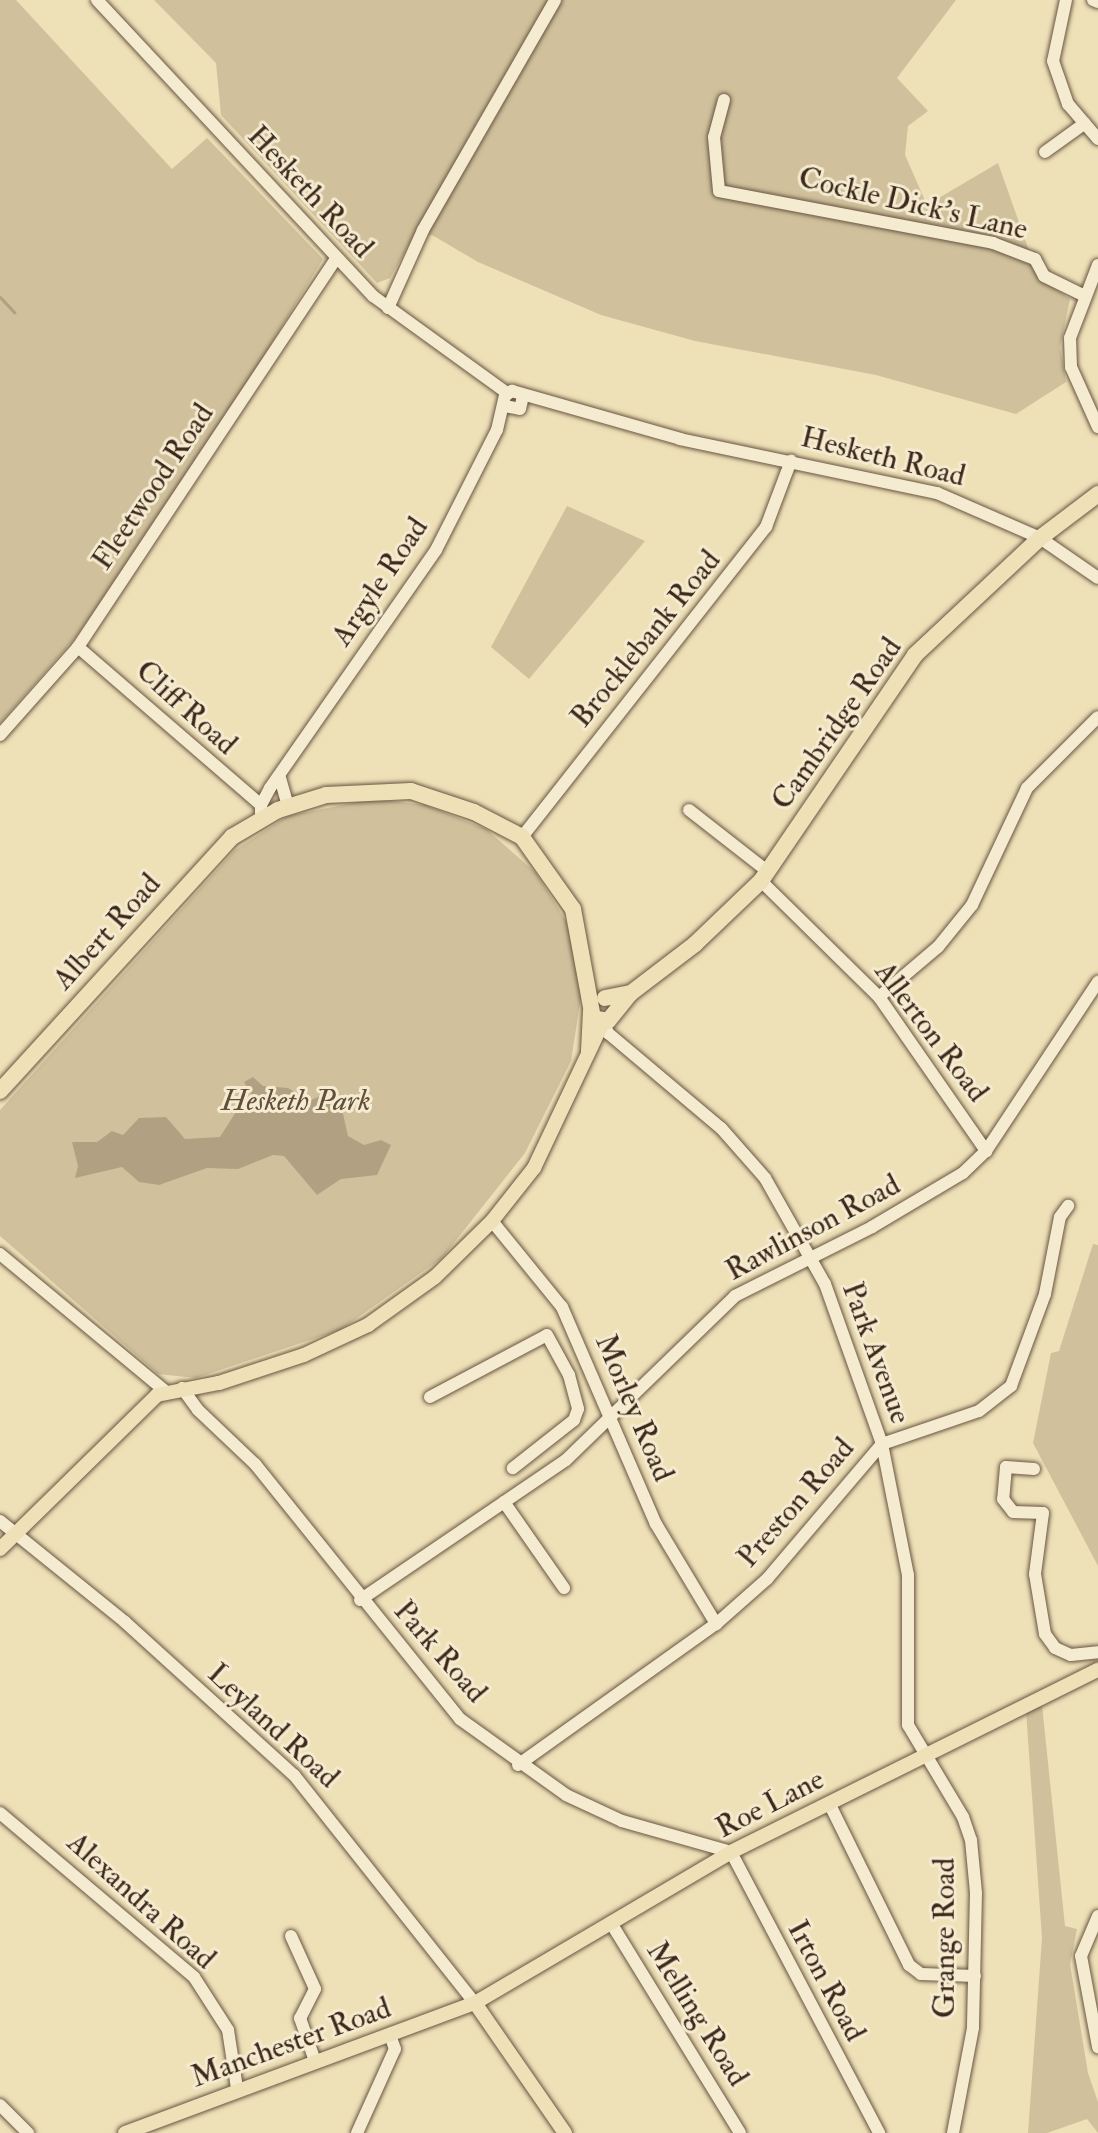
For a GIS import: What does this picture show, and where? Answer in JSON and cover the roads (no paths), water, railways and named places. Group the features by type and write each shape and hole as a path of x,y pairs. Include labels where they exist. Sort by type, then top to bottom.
{"highway":[{"name":"Cambridge Road","path":"603,1011 695,944 764,876 830,787 915,655 1040,538 1098,494"},
{"name":"Albert Road","path":"0,1091 224,845 261,812 326,795 411,791 476,812 522,837"},
{"path":"522,837 573,909 587,971 603,1011"}],"main road":[{"path":"0,1549 142,1407 166,1392 219,1383 304,1355 368,1325 435,1277 492,1221 534,1168 603,1011"},
{"name":"Roe Lane","path":"475,2003 731,1852 922,1754 1097,1675"},
{"path":"475,2003 565,2133"},
{"name":"Manchester Road","path":"125,2133 237,2088 475,2003"}],"street":[{"name":"Hesketh Road","path":"97,0 336,258 388,308 506,400 523,396 680,439 937,493 1040,538 1098,578"},
{"path":"388,308 423,230 555,0"},
{"path":"1066,0 1053,61 1068,104 1098,139"},
{"name":"Cockle Dick's Lane","path":"724,100 714,137 719,191 993,243 1035,259 1044,276 1083,295"},
{"path":"1045,152 1085,123"},
{"name":"Fleetwood Road","path":"0,735 78,647 336,258"},
{"path":"1098,265 1083,295 1070,338 1071,367 1098,427"},
{"name":"Argyle Road","path":"261,812 280,778 436,550 476,476 506,400"},
{"name":"Brocklebank Road","path":"522,837 766,527 791,461"},
{"name":"Cliff Road","path":"78,647 261,812"},
{"path":"879,997 938,947 972,905 1027,788 1098,717"},
{"path":"280,778 288,806"},
{"name":"Allerton Road","path":"689,810 764,876 879,997 986,1151"},
{"name":"Rawlinson Road","path":"360,1600 566,1460 735,1296 936,1191 986,1151 1098,982"},
{"name":"Park Avenue","path":"603,1011 621,1041 743,1150 810,1256 849,1345 882,1444 908,1575 908,1725 922,1754"},
{"name":"Preston Road","path":"518,1765 716,1624 767,1579 882,1444 979,1411 1011,1386 1045,1294 1060,1217 1067,1204"},
{"name":"Morley Road","path":"492,1221 569,1319 612,1414 618,1446 656,1524 716,1624"},
{"path":"0,1254 166,1392"},
{"path":"430,1397 547,1335 569,1319"},
{"path":"513,1468 574,1420 576,1396 569,1375 547,1335"},
{"path":"569,1375 591,1366"},
{"name":"Park Road","path":"182,1388 198,1410 255,1464 360,1600 460,1719 518,1765 622,1821 731,1852"},
{"path":"524,1459 538,1479"},
{"path":"1034,1469 1006,1467 1003,1499 1013,1512 1043,1513 1035,1574 1045,1634 1055,1648 1071,1655 1098,1652"},
{"path":"504,1502 564,1588"},
{"name":"Leyland Road","path":"0,1521 125,1622 294,1775 475,2003"},
{"name":"Grange Road","path":"922,1754 963,1817 971,1840 975,1976 973,2028 953,2133"},
{"path":"829,1803 909,1965 921,1974 975,1976"},
{"name":"Alexandra Road","path":"0,1813 194,1977 228,2030 237,2088"},
{"name":"Irton Road","path":"731,1852 879,2133"},
{"path":"1098,1916 1081,1956 1098,2047"},
{"name":"Melling Road","path":"611,1923 740,2133"},
{"path":"291,1936 315,1989 300,2018 315,2061"},
{"path":"357,2133 395,2049 390,2035"},
{"path":"0,2105 28,2133"}],"waterway":[{"path":"0,297 14,312"}],"park label":[{"name":"Hesketh Park","path":"296,1101"}]}
